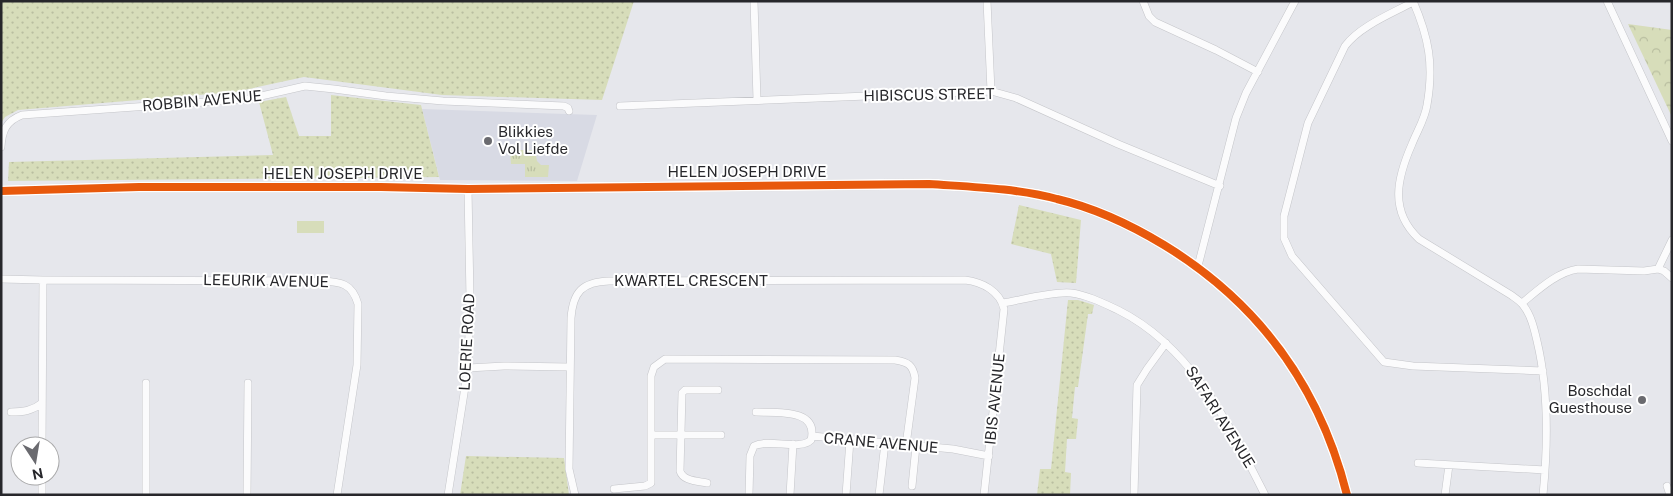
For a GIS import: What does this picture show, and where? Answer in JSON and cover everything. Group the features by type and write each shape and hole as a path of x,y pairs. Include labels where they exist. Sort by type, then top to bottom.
{"street":[{"path":"754,1 757,100"},
{"path":"987,1 991,91"},
{"path":"1143,1 1149,16 1155,22 1258,72"},
{"path":"1198,266 1236,118 1246,94 1294,1"},
{"path":"1608,1 1672,141"},
{"path":"1543,371 1413,366 1384,362 1292,256 1284,238 1284,216 1308,123 1345,46 1351,38 1360,32 1413,2 1428,45 1430,76 1425,115 1406,160 1399,187 1398,204 1400,213 1408,228 1423,242 1512,295 1522,303 1529,314 1543,371 1546,403 1543,495"},
{"name":"ROBBIN AVENUE","path":"1,147 2,134 6,125 15,117 22,115 248,99 305,86 443,101 564,106 570,111"},
{"name":"HIBISCUS STREET","path":"620,106 991,91 1016,98 1118,144 1220,186"},
{"name":"HELEN JOSEPH DRIVE","path":"1,191 139,187 381,186 468,189 929,184 991,188 1025,192 1057,199 1110,216 1151,237 1198,266 1244,306 1264,328 1297,373 1315,406 1332,443 1347,495"},
{"name":"LOERIE ROAD","path":"448,495 468,368 470,298 468,189"},
{"path":"1658,269 1672,240"},
{"path":"1522,303 1571,270 1584,268 1644,271 1658,269 1664,271 1672,278"},
{"name":"LEEURIK AVENUE","path":"1,279 321,281 344,284 355,295 358,304 357,365 337,495"},
{"path":"42,436 43,280"},
{"name":"KWARTEL CRESCENT","path":"575,495 569,469 571,318 573,301 583,287 599,281 965,280 984,285 992,290 1003,303"},
{"name":"SAFARI AVENUE","path":"1003,303 1070,293 1108,305 1126,314 1166,343 1186,362 1202,383 1240,446 1265,495"},
{"name":"IBIS AVENUE","path":"984,495 1005,316 1003,303"},
{"path":"1134,495 1137,385 1146,368 1166,343"},
{"path":"614,489 645,486 651,483 651,376 654,367 665,359 896,360 910,364 916,378 906,445"},
{"path":"468,368 504,366 570,367"},
{"path":"146,383 146,495"},
{"path":"247,495 248,383"},
{"path":"707,484 689,479 682,475 680,471 682,392 685,390 718,390"},
{"path":"11,412 33,410 42,403"},
{"name":"CRANE AVENUE","path":"756,412 794,413 804,418 812,429 812,436 953,450 989,456"},
{"path":"651,435 721,434"},
{"path":"750,495 750,456 754,446 761,443 805,444 811,440 812,436"},
{"path":"846,495 850,440"},
{"path":"879,495 884,443"},
{"path":"790,495 792,444"},
{"path":"912,486 916,446"},
{"path":"1418,463 1545,470"},
{"path":"1445,495 1449,465"},
{"path":"1667,486 1670,495"}],"shaded area":[{"path":"422,109 597,115 577,181 440,180"}],"green space":[{"path":"1,1 634,1 602,100 442,95 304,77 235,92 18,110 5,117 1,123"},
{"path":"1628,24 1672,30 1672,117"},
{"path":"331,95 421,105 439,177 8,181 9,162 273,155 259,102 286,97 299,136 331,136"},
{"path":"510,150 535,150 537,161 541,165 549,165 548,177 525,177 525,164 511,164"},
{"path":"1019,205 1081,220 1076,283 1057,282 1051,254 1011,244"},
{"path":"297,221 324,221 324,233 297,233"},
{"path":"1068,300 1078,300 1094,305 1092,314 1088,314 1078,387 1075,387 1072,418 1078,419 1076,439 1067,439 1065,472 1071,473 1070,495 1037,495 1040,469 1051,469"},
{"path":"466,456 564,458 569,495 460,495"}],"cycle path":[{"path":"1,191 139,187 468,189 929,184 993,188 1041,195 1085,207 1139,231 1198,268 1229,293 1257,321 1281,351 1302,384 1320,419 1335,456 1347,495"}],"place":[{"name":"Blikkies Vol Liefde","path":"488,141"},
{"name":"Boschdal Guesthouse","path":"1642,400"}]}
